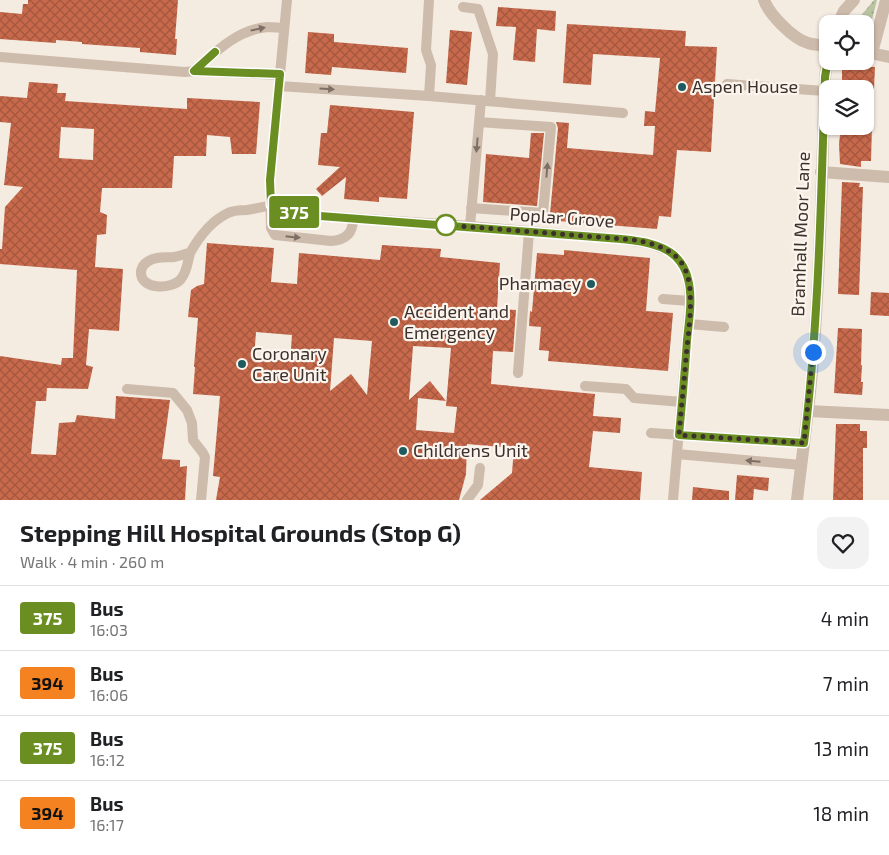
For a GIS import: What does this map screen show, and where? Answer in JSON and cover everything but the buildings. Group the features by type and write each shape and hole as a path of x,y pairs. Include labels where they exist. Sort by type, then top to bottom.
{"street":[{"path":"764,0 766,6 786,30 807,43 819,45"},
{"path":"842,15 854,0"},
{"path":"874,35 886,0"},
{"path":"874,54 889,57"},
{"name":"Bramhall Moor Lane","path":"797,500 808,411 817,298 823,135"},
{"path":"821,172 889,177"},
{"path":"808,411 889,415"}],"lane":[{"path":"287,0 270,180 271,228 275,236 339,241 349,234 353,227 353,219"},
{"path":"429,0 426,50 431,65 429,96"},
{"path":"463,7 478,9 493,54 485,101 479,122 470,226"},
{"path":"194,71 215,52 251,30 268,27 284,28"},
{"path":"0,57 177,72 280,74"},
{"path":"727,84 819,91"},
{"path":"279,86 429,96 623,113"},
{"path":"471,208 543,213 544,207 551,127 479,122"},
{"path":"190,253 152,259 142,267 142,278 146,283 153,286 168,286 180,281 190,253 199,238 209,227 227,213 271,205"},
{"name":"Poplar Grove","path":"271,205 307,215 635,240 662,248 675,256 684,267 688,279 690,301 673,500"},
{"path":"518,372 529,232"},
{"path":"663,299 690,301"},
{"path":"689,324 724,327"},
{"path":"585,386 626,389 634,398 682,402"},
{"path":"127,389 173,393 187,410 192,423 193,440 203,452 204,457 201,500"},
{"path":"651,433 804,443"},
{"path":"677,454 801,465"},
{"path":"467,500 478,485 480,468"}],"green space":[{"path":"874,0 877,0 873,15 862,15"}],"bus line":[{"name":"375","path":"215,52 194,71 280,74 270,180 271,205 307,215 635,240 669,251 684,267 690,294 679,435 804,443 812,371 817,298 826,70"}],"place":[{"name":"Aspen House","path":"682,87"},
{"name":"Pharmacy","path":"591,284"},
{"name":"Accident and Emergency","path":"394,322"},
{"name":"Coronary Care Unit","path":"242,364"},
{"name":"Childrens Unit","path":"403,451"}],"route":[{"path":"446,225 635,240 662,248 675,256 684,267 690,294 679,435 804,443 813,352"}]}
